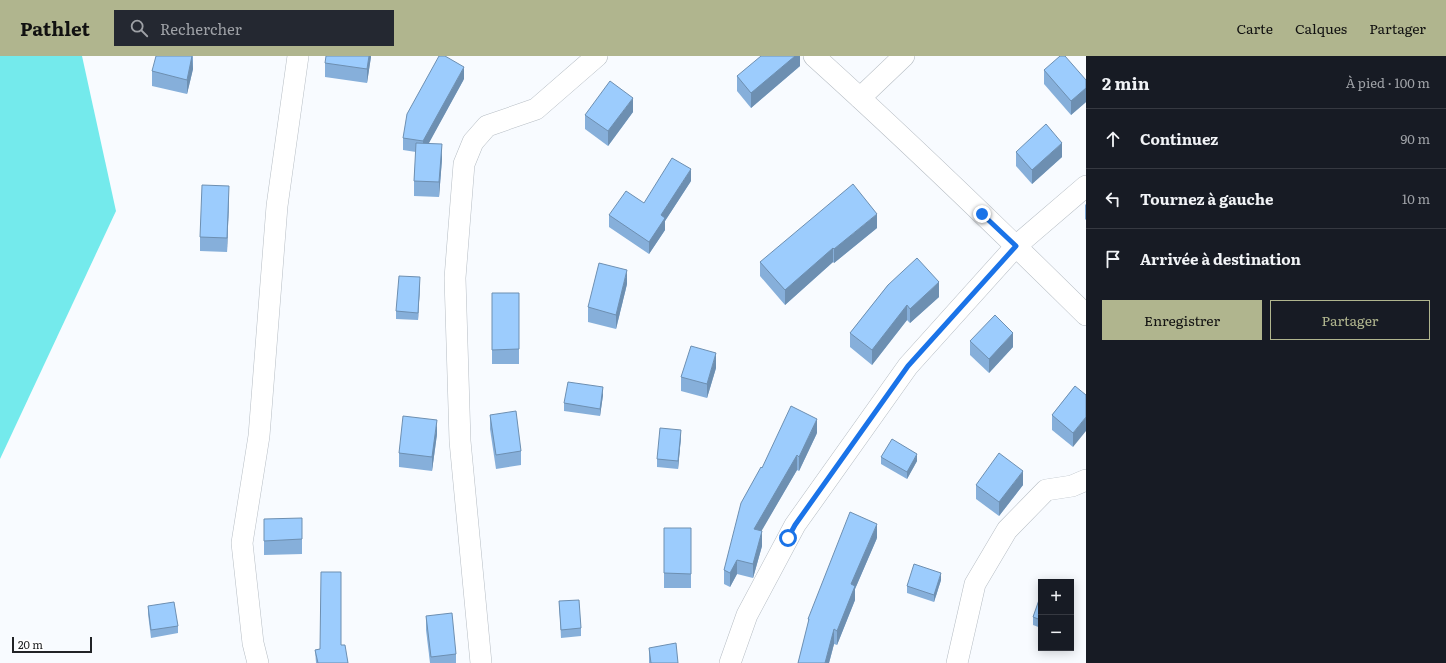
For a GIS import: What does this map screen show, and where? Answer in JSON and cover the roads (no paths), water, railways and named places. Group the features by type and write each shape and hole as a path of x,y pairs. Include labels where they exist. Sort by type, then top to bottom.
{"street":[{"path":"258,663 253,643 242,543 259,436 277,206 298,56"},
{"path":"481,663 460,441 455,278 464,164 473,142 488,126 536,109 597,56"},
{"path":"814,56 1016,246 1086,315"},
{"path":"860,98 904,56"},
{"path":"730,663 747,615 795,525 908,366 1016,246 1086,186"},
{"path":"957,663 975,584 1006,530 1046,490 1072,486 1086,480"}],"water":[{"path":"0,56 82,56 116,211 0,459"}]}
